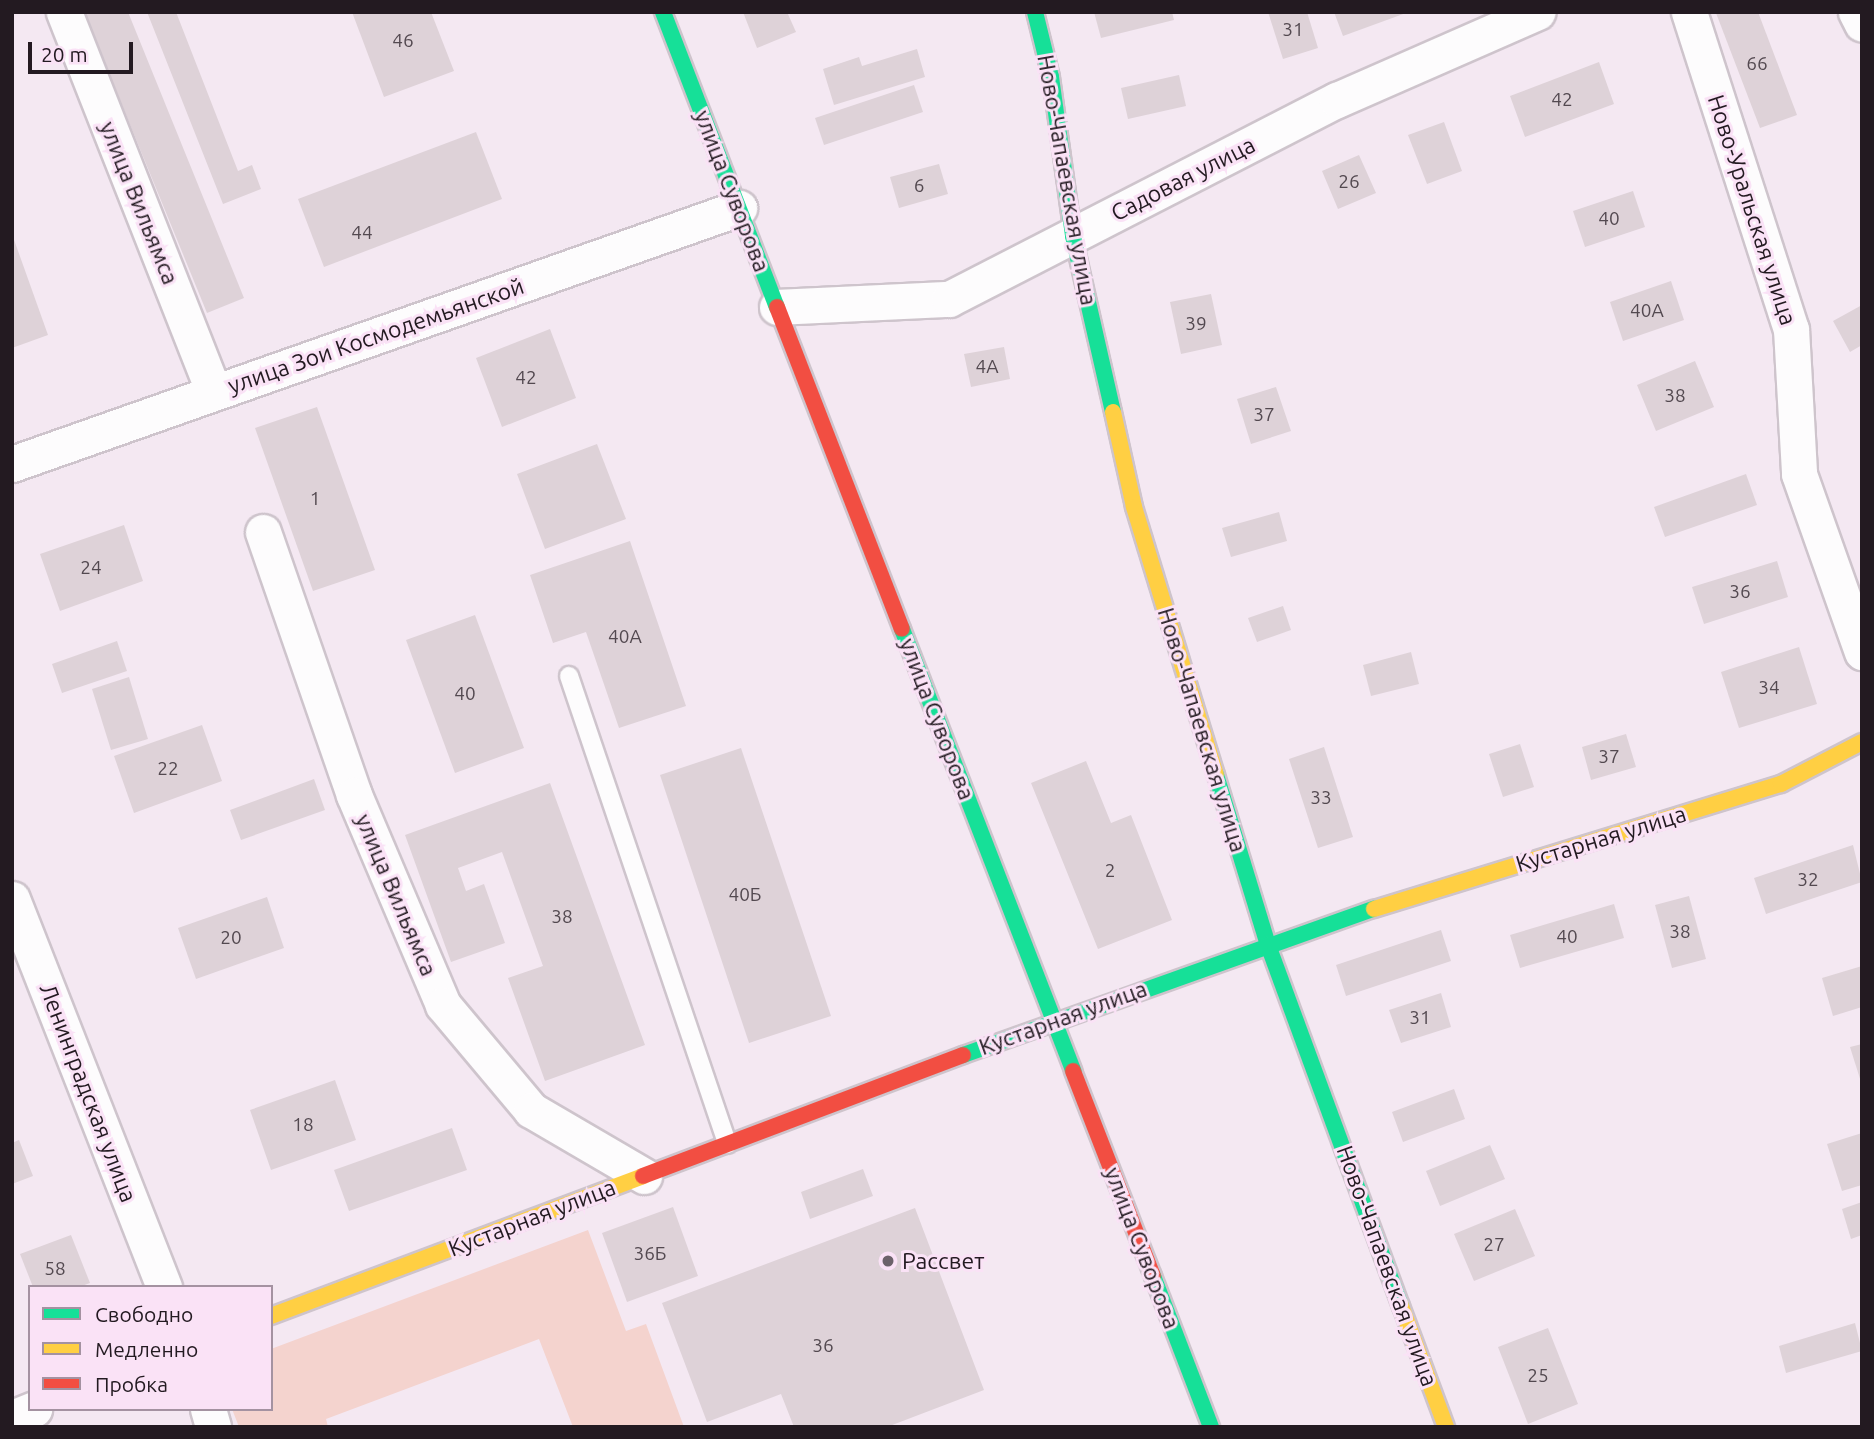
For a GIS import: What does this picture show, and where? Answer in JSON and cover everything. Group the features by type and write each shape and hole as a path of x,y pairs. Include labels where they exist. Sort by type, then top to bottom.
{"street":[{"name":"улица Вильямса","path":"64,12 214,393"},
{"name":"улица Суворова","path":"663,12 1210,1427"},
{"name":"Ново-Чапаевская улица","path":"1035,12 1051,77 1073,236 1134,507 1268,945 1446,1427"},
{"name":"Садовая улица","path":"777,307 949,299 1337,100 1537,12"},
{"name":"Ново-Уральская улица","path":"1689,12 1791,330 1799,474 1862,652"},
{"path":"1856,12 1862,24"},
{"name":"улица Зои Космодемьянской","path":"12,464 739,208"},
{"name":"улица Вильямса","path":"263,532 354,795 443,1005 531,1110 644,1176"},
{"name":"Кустарная улица","path":"273,1315 1054,1021 1268,945 1348,917 1781,784 1862,742"},
{"name":"Ленинградская улица","path":"12,899 163,1285"},
{"path":"12,1418 29,1411"}],"lane":[{"path":"569,676 727,1144"}],"shaded area":[{"path":"588,1230 626,1331 646,1324 684,1427 573,1427 539,1339 326,1419 328,1427 239,1427 233,1411 273,1411 273,1348"}],"building":[{"path":"84,12 128,12 244,298 207,313"},
{"path":"147,12 176,12 238,171 252,165 261,189 223,204"},
{"path":"352,12 431,12 454,71 384,97"},
{"path":"743,12 787,12 796,32 757,48"},
{"path":"1094,12 1172,12 1174,20 1101,38"},
{"path":"1268,12 1307,12 1318,48 1283,59"},
{"path":"1334,12 1406,12 1406,13 1343,36"},
{"path":"1758,12 1797,115 1760,128 1716,13"},
{"path":"917,49 925,77 834,105 823,69 859,57 862,66"},
{"path":"1599,62 1614,104 1525,137 1510,96"},
{"path":"1179,75 1186,106 1128,119 1121,88"},
{"path":"914,85 923,112 824,145 815,118"},
{"path":"1444,122 1462,171 1427,184 1408,135"},
{"path":"476,132 502,199 324,267 298,199"},
{"path":"1359,155 1376,193 1338,209 1322,171"},
{"path":"939,164 948,194 899,208 890,177"},
{"path":"1633,191 1645,227 1585,247 1573,211"},
{"path":"12,234 48,335 12,348"},
{"path":"1671,281 1684,320 1623,341 1610,302"},
{"path":"1211,294 1222,345 1181,354 1170,302"},
{"path":"1862,305 1862,345 1850,352 1833,321"},
{"path":"550,329 576,398 502,427 476,358"},
{"path":"1004,347 1010,379 971,387 964,354"},
{"path":"1695,361 1714,407 1656,431 1637,385"},
{"path":"1276,387 1291,431 1251,444 1237,399"},
{"path":"317,407 375,570 313,591 255,428"},
{"path":"597,444 626,519 545,549 517,474"},
{"path":"1746,474 1757,505 1665,537 1654,507"},
{"path":"1279,512 1287,541 1231,557 1222,528"},
{"path":"124,525 143,581 60,611 40,554"},
{"path":"630,541 686,706 619,728 586,632 553,643 530,575"},
{"path":"1777,561 1788,597 1704,624 1692,587"},
{"path":"1283,606 1291,630 1257,642 1248,618"},
{"path":"475,615 524,748 455,773 406,640"},
{"path":"117,641 127,671 62,693 52,664"},
{"path":"1799,647 1817,704 1739,728 1721,672"},
{"path":"1411,652 1419,684 1371,696 1363,665"},
{"path":"129,677 148,739 111,750 92,689"},
{"path":"202,725 222,781 134,813 114,756"},
{"path":"1626,734 1636,767 1591,780 1582,747"},
{"path":"1520,744 1534,787 1503,797 1489,754"},
{"path":"1324,747 1353,837 1318,848 1289,759"},
{"path":"741,748 831,1016 749,1043 660,775"},
{"path":"1086,761 1111,823 1131,815 1172,920 1098,949 1031,783"},
{"path":"314,779 325,810 241,840 230,810"},
{"path":"550,783 645,1045 545,1081 508,978 543,966 502,852 458,868 466,891 484,884 505,943 451,962 405,835"},
{"path":"1853,845 1862,882 1766,914 1754,878"},
{"path":"1689,896 1706,959 1672,968 1655,905"},
{"path":"267,897 284,948 196,979 178,928"},
{"path":"1614,904 1624,938 1520,968 1510,935"},
{"path":"1441,930 1451,961 1346,996 1336,965"},
{"path":"1862,966 1862,1007 1833,1016 1822,978"},
{"path":"1441,993 1451,1027 1401,1043 1389,1010"},
{"path":"1862,1044 1862,1082 1861,1082 1850,1047"},
{"path":"335,1080 356,1140 271,1170 250,1110"},
{"path":"1454,1089 1465,1119 1403,1142 1392,1112"},
{"path":"452,1128 467,1170 349,1211 334,1170"},
{"path":"1862,1133 1862,1185 1842,1191 1827,1144"},
{"path":"19,1140 33,1176 12,1184 12,1143"},
{"path":"1490,1145 1505,1179 1440,1206 1426,1171"},
{"path":"863,1169 873,1196 810,1219 801,1192"},
{"path":"1862,1202 1862,1235 1851,1239 1842,1209"},
{"path":"673,1207 698,1276 627,1302 602,1233"},
{"path":"915,1208 984,1390 887,1427 794,1427 781,1394 707,1422 662,1303"},
{"path":"1515,1209 1535,1256 1474,1281 1454,1234"},
{"path":"71,1235 90,1283 32,1285 20,1254"},
{"path":"1855,1323 1862,1351 1786,1373 1779,1346"},
{"path":"1548,1328 1578,1404 1528,1424 1498,1347"}],"traffic: fast":[{"path":"663,12 777,307"},
{"path":"1035,12 1051,77 1073,236 1113,412"},
{"path":"902,629 1073,1071"},
{"path":"1216,775 1268,945 1401,1306"},
{"path":"963,1055 1374,909"},
{"path":"1153,1276 1211,1427"}],"traffic: slow":[{"path":"1113,412 1134,507 1216,775"},
{"path":"1374,909 1781,784 1862,742"},
{"path":"273,1315 643,1176"},
{"path":"1401,1306 1446,1427"}],"traffic: jam":[{"path":"777,307 902,629"},
{"path":"643,1176 963,1055"},
{"path":"1073,1071 1153,1276"}],"place":[{"name":"Рассвет","path":"888,1261"}]}
